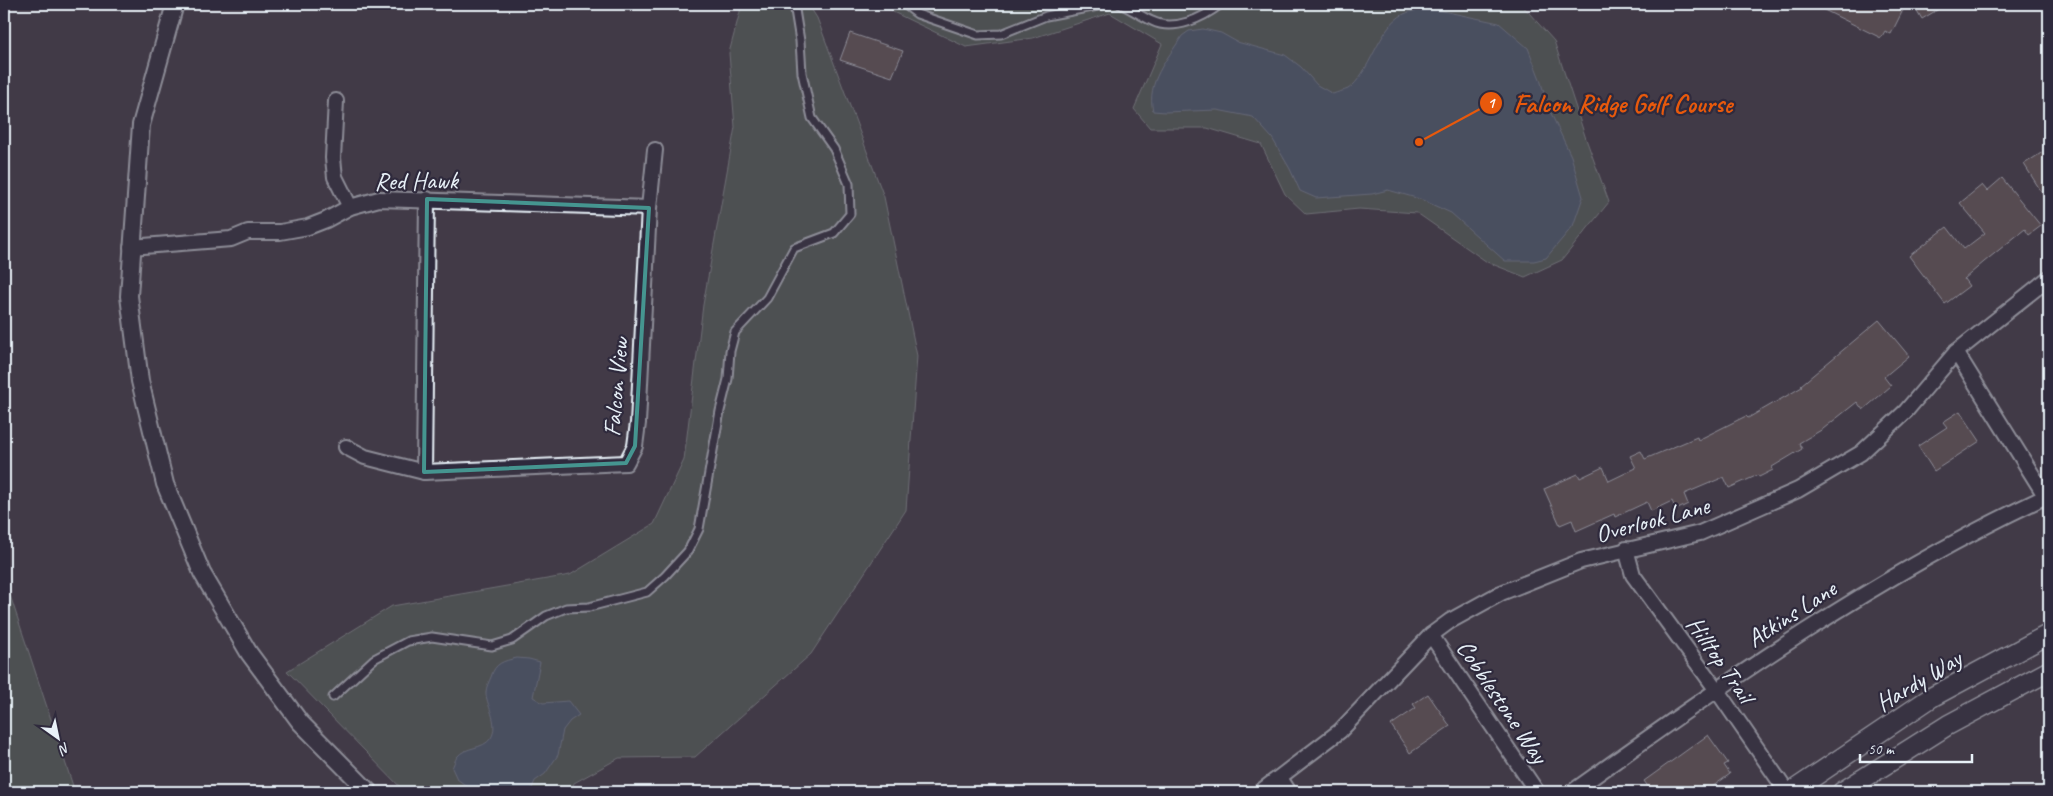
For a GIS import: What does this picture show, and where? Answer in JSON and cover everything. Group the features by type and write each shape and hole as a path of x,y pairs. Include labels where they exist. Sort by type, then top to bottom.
{"main road":[{"name":"Hardy Way","path":"1789,792 1932,697 2049,634"},
{"path":"1842,792 1948,725 2049,671"}],"street":[{"path":"175,4 141,125 129,296 140,381 165,484 202,573 249,653 300,722 369,792"},
{"path":"336,101 333,158 335,177 350,207"},
{"name":"Falcon View","path":"346,447 365,457 424,472 626,463 635,446 638,423 649,208 655,150"},
{"name":"Red Hawk","path":"131,247 231,239 248,232 280,232 308,227 350,207 379,199 427,199 649,208"},
{"path":"424,472 427,199"},
{"name":"Overlook Lane","path":"1260,792 1340,731 1431,635 1450,621 1501,592 1581,561 1700,533 1798,490 1861,453 1906,411 1956,352 2049,278"},
{"path":"1956,352 2048,496"},
{"name":"Atkins Lane","path":"1572,792 1716,689 1854,600 1949,544 2048,496"},
{"name":"Hilltop Trail","path":"1626,549 1633,575 1789,792"},
{"name":"Cobblestone Way","path":"1431,635 1537,792"},
{"path":"1280,778 1289,792"}],"lane":[{"path":"333,697 374,659 408,641 432,637 492,646 512,640 546,616 560,611 589,607 647,592 688,551 699,529 720,411 728,378 730,351 735,332 767,298 794,248 834,233 850,214 849,184 834,149 812,118 802,73 800,42 795,10 792,4"},
{"path":"904,4 917,14 978,34 1001,34 1046,16 1108,4"},
{"path":"1120,4 1153,22 1171,26 1210,13 1221,4"}],"highlighted area":[{"path":"427,199 649,208 635,446 626,463 424,472"}],"green space":[{"path":"742,4 808,4 817,18 884,197 917,356 906,510 811,654 695,757 619,758 574,783 570,792 405,792 287,671 392,606 570,575 654,524 684,460 703,305 735,127 729,53"},
{"path":"887,4 1521,4 1554,41 1609,202 1562,260 1525,277 1487,262 1417,213 1359,209 1306,214 1285,194 1261,144 1207,128 1150,128 1134,109 1162,44 1110,13 1033,38 966,47 893,12"},
{"path":"4,577 75,792 4,792"}],"water":[{"path":"1438,10 1499,23 1528,48 1548,107 1571,156 1583,197 1573,226 1546,258 1534,261 1505,261 1451,213 1420,199 1388,190 1372,194 1316,198 1300,191 1272,138 1253,117 1217,110 1153,111 1152,90 1159,72 1182,36 1189,31 1203,29 1221,33 1237,42 1285,55 1301,67 1317,85 1333,94 1348,89 1355,83 1395,20 1412,11"},
{"path":"517,658 540,662 533,697 543,703 568,701 579,715 570,721 563,730 558,755 545,774 535,781 532,788 533,792 475,792 457,779 452,768 460,754 488,742 491,738 494,726 486,697 487,686 497,666"}],"building":[{"path":"1812,4 1906,4 1891,34 1885,31 1881,38"},
{"path":"1913,4 1947,4 1922,19"},
{"path":"850,33 903,51 892,77 840,60"},
{"path":"2049,148 2049,204 2024,164"},
{"path":"2002,178 2041,226 2029,235 2025,229 1984,262 1964,279 1969,286 1945,304 1909,256 1947,227 1964,249 1985,233 1960,203 1982,185 1987,191"},
{"path":"1879,320 1909,356 1884,377 1891,386 1863,410 1857,402 1823,429 1799,443 1802,449 1772,467 1773,470 1729,488 1724,477 1684,494 1688,504 1676,510 1672,501 1651,511 1647,502 1615,517 1614,514 1576,531 1572,520 1560,525 1544,489 1578,474 1580,478 1603,467 1609,481 1636,468 1630,456 1641,451 1645,459 1697,437 1698,440 1746,416 1748,418 1802,387 1801,385"},
{"path":"1960,411 1980,441 1934,471 1918,446 1947,427 1943,422"},
{"path":"1428,694 1450,726 1410,753 1391,725 1416,708 1413,704"},
{"path":"1708,735 1728,763 1724,765 1730,774 1705,792 1652,792 1644,781"}],"place":[{"name":"Falcon Ridge Golf Course","path":"1419,142"}]}
